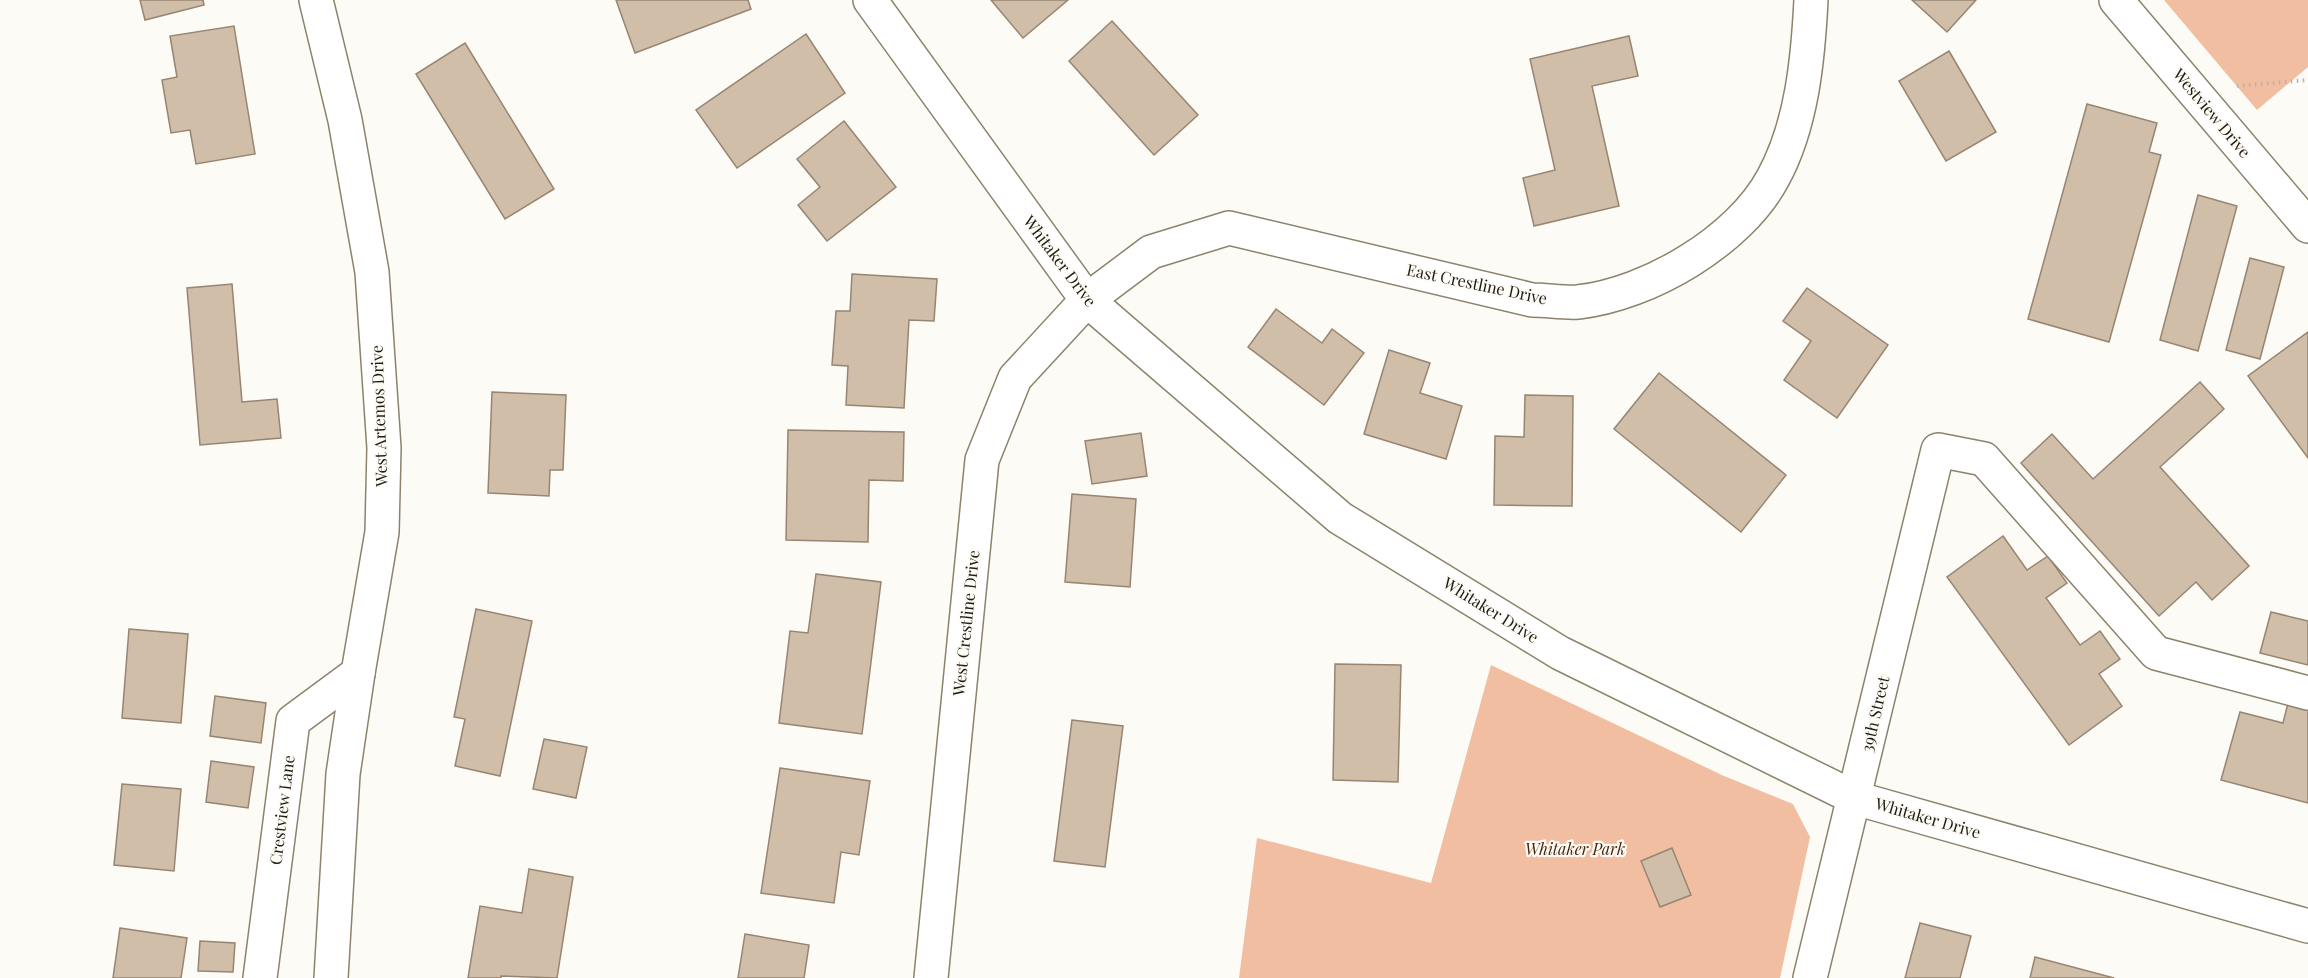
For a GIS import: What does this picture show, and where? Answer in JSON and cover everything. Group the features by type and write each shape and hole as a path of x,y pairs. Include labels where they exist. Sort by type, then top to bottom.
{"street":[{"name":"West Artemos Drive","path":"316,0 345,120 372,272 384,448 382,532 357,674 343,774 331,978"},
{"name":"Whitaker Drive","path":"870,0 1087,300 1340,518 1560,653 1855,798 2308,926"},
{"name":"East Crestline Drive","path":"1087,300 1151,252 1229,228 1533,300 1577,302 1621,294 1662,277 1703,252 1756,205 1773,178 1787,147 1803,82 1811,0"},
{"name":"Westview Drive","path":"2116,0 2308,226"},
{"name":"West Crestline Drive","path":"930,978 982,460 1016,378 1087,300"},
{"name":"39th Street","path":"1810,978 1938,450 1984,459 2156,653 2308,693"},
{"name":"Crestview Lane","path":"260,978 293,721 357,674"}],"path":[{"path":"2187,84 2243,86 2308,80"}],"green space":[{"path":"2164,0 2308,0 2308,67 2257,110"},
{"name":"Whitaker Park","path":"1491,665 1724,776 1793,804 1810,837 1780,978 1239,978 1257,838 1431,883"}],"building":[{"path":"140,0 203,0 204,5 145,20"},
{"path":"616,0 748,0 751,9 635,53"},
{"path":"991,0 1068,0 1023,38"},
{"path":"1912,0 1976,0 1947,32"},
{"path":"1112,21 1198,115 1154,155 1069,61"},
{"path":"234,26 255,154 196,164 190,130 171,133 162,80 177,77 170,36"},
{"path":"806,34 845,93 737,168 696,110"},
{"path":"1629,36 1638,76 1592,86 1619,206 1534,226 1523,178 1555,170 1530,59"},
{"path":"465,43 554,189 505,219 416,74"},
{"path":"1949,51 1996,132 1946,161 1899,81"},
{"path":"2087,104 2157,123 2149,152 2161,155 2109,342 2028,319"},
{"path":"844,121 896,187 827,241 798,205 820,187 797,159"},
{"path":"2198,195 2237,206 2198,351 2160,340"},
{"path":"2250,258 2284,267 2260,359 2226,350"},
{"path":"852,274 937,279 934,321 909,320 904,408 846,405 848,366 832,365 836,311 850,311"},
{"path":"232,284 242,402 277,399 281,438 200,445 187,288"},
{"path":"1807,288 1888,345 1837,418 1784,380 1811,341 1783,321"},
{"path":"1276,309 1322,343 1332,329 1364,353 1324,405 1248,347"},
{"path":"2308,332 2308,458 2248,376"},
{"path":"1389,350 1430,363 1420,393 1462,406 1446,459 1364,434"},
{"path":"1659,373 1786,475 1741,532 1614,429"},
{"path":"2200,382 2224,409 2160,467 2249,566 2212,600 2196,582 2159,616 2021,463 2052,434 2093,479"},
{"path":"492,392 566,395 563,470 550,470 549,496 488,493"},
{"path":"1525,395 1573,396 1572,506 1494,505 1495,436 1524,437"},
{"path":"788,430 904,432 903,481 869,480 868,542 786,540"},
{"path":"1141,433 1147,476 1092,484 1085,441"},
{"path":"1072,494 1136,499 1130,587 1065,582"},
{"path":"2003,536 2027,570 2048,556 2067,583 2046,598 2080,645 2100,631 2120,659 2099,674 2122,706 2069,745 1947,577"},
{"path":"816,574 881,582 862,734 779,723 790,631 808,633"},
{"path":"476,609 532,621 500,776 455,766 465,719 454,717"},
{"path":"2271,612 2308,621 2308,665 2260,653"},
{"path":"129,629 188,634 181,723 122,718"},
{"path":"1335,664 1401,665 1398,782 1333,780"},
{"path":"215,696 266,703 261,743 210,736"},
{"path":"2289,699 2308,704 2308,803 2221,780 2240,712 2283,723"},
{"path":"1072,720 1123,726 1105,867 1054,861"},
{"path":"544,739 587,747 576,798 533,789"},
{"path":"211,761 254,767 248,808 206,802"},
{"path":"780,768 870,781 859,855 841,852 834,903 761,893"},
{"path":"122,784 181,789 174,871 114,865"},
{"path":"1672,848 1691,895 1660,907 1641,861"},
{"path":"529,869 573,877 557,978 501,976 501,978 468,978 480,906 522,913"},
{"path":"1920,923 1971,936 1960,978 1905,978"},
{"path":"120,928 187,938 181,978 113,978"},
{"path":"745,934 809,945 804,978 738,978"},
{"path":"200,941 235,943 233,972 198,971"},
{"path":"2035,957 2114,978 2030,978"}]}
